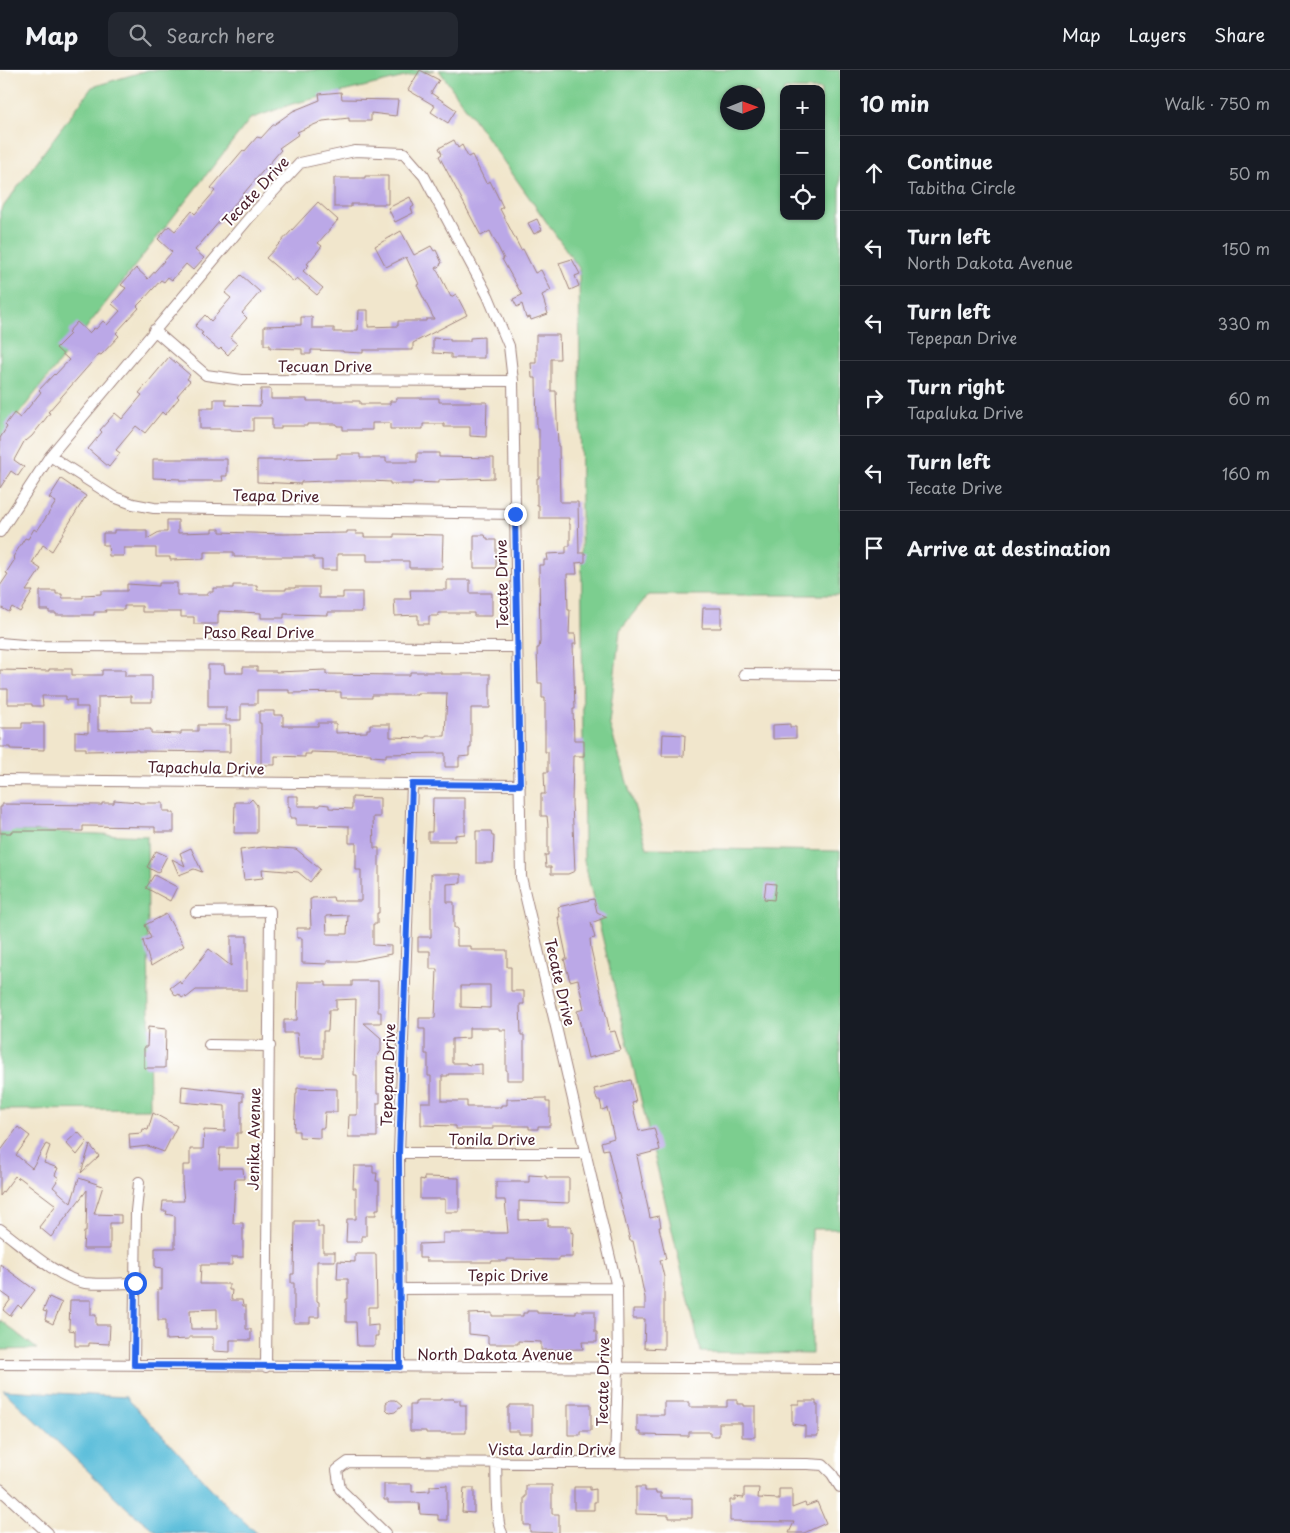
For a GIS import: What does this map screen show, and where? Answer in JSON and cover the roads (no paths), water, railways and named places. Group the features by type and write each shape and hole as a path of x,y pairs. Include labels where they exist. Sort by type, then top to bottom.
{"street":[{"name":"Tecate Drive","path":"0,532 50,456 249,218 300,163 355,151 404,153 424,176 488,296 509,346 512,381 521,877 617,1288 618,1369 615,1463"},
{"name":"Tecuan Drive","path":"154,330 206,375 233,379 512,381"},
{"name":"Teapa Drive","path":"50,456 114,497 133,504 154,508 515,514"},
{"name":"Paso Real Drive","path":"0,643 35,646 517,647"},
{"path":"744,674 840,675"},
{"name":"Tapachula Drive","path":"0,780 520,785"},
{"name":"Tepepan Drive","path":"400,1367 399,1154 412,784"},
{"name":"Jenika Avenue","path":"196,912 270,911 266,1366"},
{"path":"209,1045 270,1046"},
{"name":"Tonila Drive","path":"399,1154 585,1153"},
{"path":"134,1365 136,1211 139,1182"},
{"path":"0,1229 69,1278 84,1283 135,1283"},
{"name":"Tepic Drive","path":"399,1289 617,1288"},
{"name":"North Dakota Avenue","path":"0,1364 840,1369"},
{"name":"Vista Jardin Drive","path":"385,1533 340,1489 337,1470 348,1462 823,1465 832,1474 840,1487"},
{"path":"496,1462 498,1513 502,1533"},
{"path":"0,1489 48,1533"}],"water":[{"path":"3,1390 126,1397 232,1511 257,1533 158,1533 129,1510"}]}
